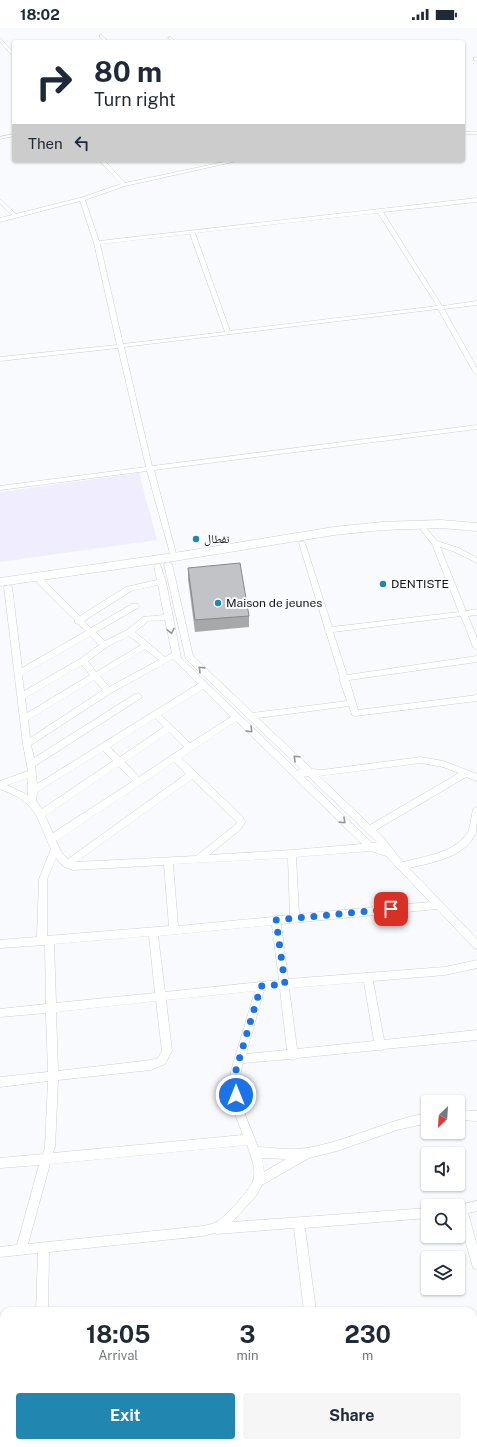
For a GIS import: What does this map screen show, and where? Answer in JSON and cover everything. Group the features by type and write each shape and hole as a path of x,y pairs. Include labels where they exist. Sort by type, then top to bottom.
{"main road":[{"path":"3,586 41,582 167,562 334,531 382,526 441,524 477,527"},
{"path":"3,586 356,535 424,530 477,533"}],"street":[{"path":"101,36 105,40"},
{"path":"0,39 12,54"},
{"path":"465,134 477,133"},
{"path":"0,138 12,135"},
{"path":"104,162 124,185"},
{"path":"0,220 82,199 124,185 224,162"},
{"path":"82,199 97,243 150,469 167,562 189,657 251,716 371,847 389,853"},
{"path":"97,243 477,200"},
{"path":"0,201 15,216"},
{"path":"380,211 440,307 477,373"},
{"path":"192,232 228,333"},
{"path":"0,359 477,303"},
{"path":"0,488 477,427"},
{"path":"424,530 435,544 442,558 477,647"},
{"path":"302,543 355,713 477,698"},
{"path":"435,544 457,550 477,561"},
{"path":"167,562 162,582 177,660 237,717 370,829 384,844 389,853 477,946"},
{"path":"41,582 78,621 104,645"},
{"path":"78,621 129,589 162,582"},
{"path":"3,586 32,768 32,802"},
{"path":"18,674 91,633 135,606"},
{"path":"328,630 477,612"},
{"path":"21,697 83,661 104,645 130,632 146,619 168,617"},
{"path":"130,632 164,660"},
{"path":"24,719 146,645"},
{"path":"27,744 108,691 176,654"},
{"path":"343,678 477,659"},
{"path":"83,661 108,691"},
{"path":"33,790 203,685"},
{"path":"0,785 32,768 138,696"},
{"path":"251,716 351,703"},
{"path":"156,714 190,748"},
{"path":"51,839 237,717"},
{"path":"41,814 170,727"},
{"path":"104,746 138,781"},
{"path":"174,758 239,818 241,822 238,827 199,858"},
{"path":"304,773 322,773 421,760 434,760 450,765 477,778"},
{"path":"370,829 466,773"},
{"path":"67,864 192,774"},
{"path":"0,785 19,793 32,802 41,814 55,849 62,860 73,866 292,854 371,847 384,844"},
{"path":"401,866 446,854 461,844 470,836 476,825 477,810"},
{"path":"21,1250 39,1181 48,1159 50,1148 53,1076 52,1008 46,940 43,879 55,849"},
{"path":"292,854 296,918"},
{"path":"168,860 174,929"},
{"path":"0,944 153,932 439,905"},
{"path":"276,920 293,1055"},
{"path":"0,1082 161,1063 165,1059 167,1051 153,932"},
{"path":"0,1013 261,986 445,971 477,964"},
{"path":"368,977 380,1046"},
{"path":"258,1181 257,1160 237,1105 236,1070 261,986"},
{"path":"240,1059 477,1036"},
{"path":"465,1116 477,1116"},
{"path":"215,1229 222,1225 232,1215 258,1181 306,1153 404,1122 421,1119"},
{"path":"0,1163 249,1140"},
{"path":"254,1152 306,1153"},
{"path":"465,1209 477,1206"},
{"path":"0,1252 215,1229 421,1214"},
{"path":"299,1223 310,1307"},
{"path":"465,1226 477,1264"},
{"path":"42,1307 44,1247"}],"shaded area":[{"path":"139,473 157,540 0,562 0,492"}],"building":[{"name":"Maison de jeunes","path":"240,563 249,616 195,620 188,568"}],"place":[{"name":"نفطال","path":"196,539"},
{"name":"DENTISTE","path":"383,584"},
{"name":"Maison de jeunes","path":"218,603"}],"route":[{"path":"236,1095 236,1070 261,986 285,984 276,920 391,909"}]}
